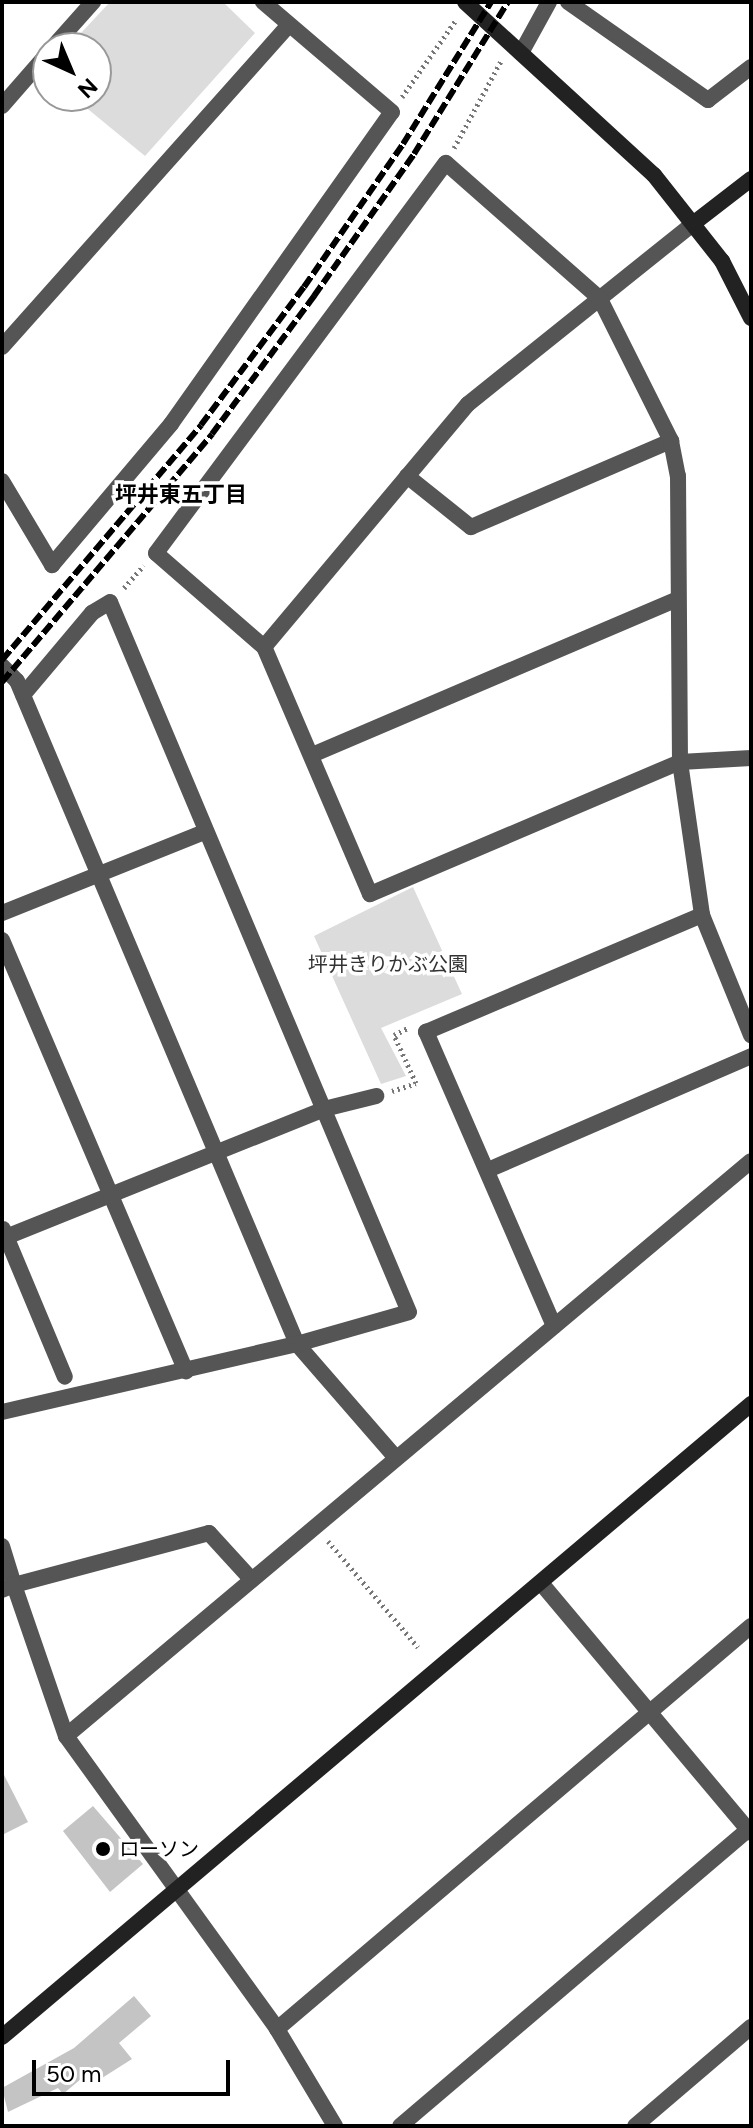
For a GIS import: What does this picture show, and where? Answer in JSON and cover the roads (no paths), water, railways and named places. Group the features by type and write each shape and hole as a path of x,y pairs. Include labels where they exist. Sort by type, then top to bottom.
{"street":[{"path":"2,481 52,565 171,424 392,112 263,2"},
{"path":"466,2 654,175 722,261 751,318"},
{"path":"521,53 549,2"},
{"path":"568,2 708,100 751,67"},
{"path":"66,32 90,3"},
{"path":"2,347 288,26"},
{"path":"2,106 32,71"},
{"path":"751,758 680,762 370,894 264,647 156,553 446,163 600,299 671,441 678,476 680,762 702,915 751,1035"},
{"path":"264,647 468,404 751,179"},
{"path":"407,476 471,527 671,441"},
{"path":"312,755 677,599"},
{"path":"2,1412 297,1344 409,1312 110,602 92,613 23,695"},
{"path":"2,666 23,695 297,1344 396,1458"},
{"path":"2,913 205,832"},
{"path":"554,1326 426,1032 702,915"},
{"path":"2,940 186,1371"},
{"path":"488,1170 751,1056"},
{"path":"65,1377 4,1232 110,1195 324,1109 376,1096"},
{"path":"66,1736 751,1161"},
{"path":"2,2037 751,1404"},
{"path":"8,1588 209,1533 251,1579"},
{"path":"2,1546 8,1588 66,1736 277,2029 335,2126"},
{"path":"400,2126 750,1830 541,1583"},
{"path":"277,2029 751,1626"},
{"path":"635,2126 751,2027"}],"railway":[{"path":"2,660 201,425 304,287 403,144 491,2"},
{"path":"2,682 212,434 414,154 508,2"}],"place":[{"name":"ローソン","path":"103,1849"}],"district":[{"name":"坪井東五丁目","path":"181,495"}],"park label":[{"name":"坪井きりかぶ公園","path":"388,964"}]}
